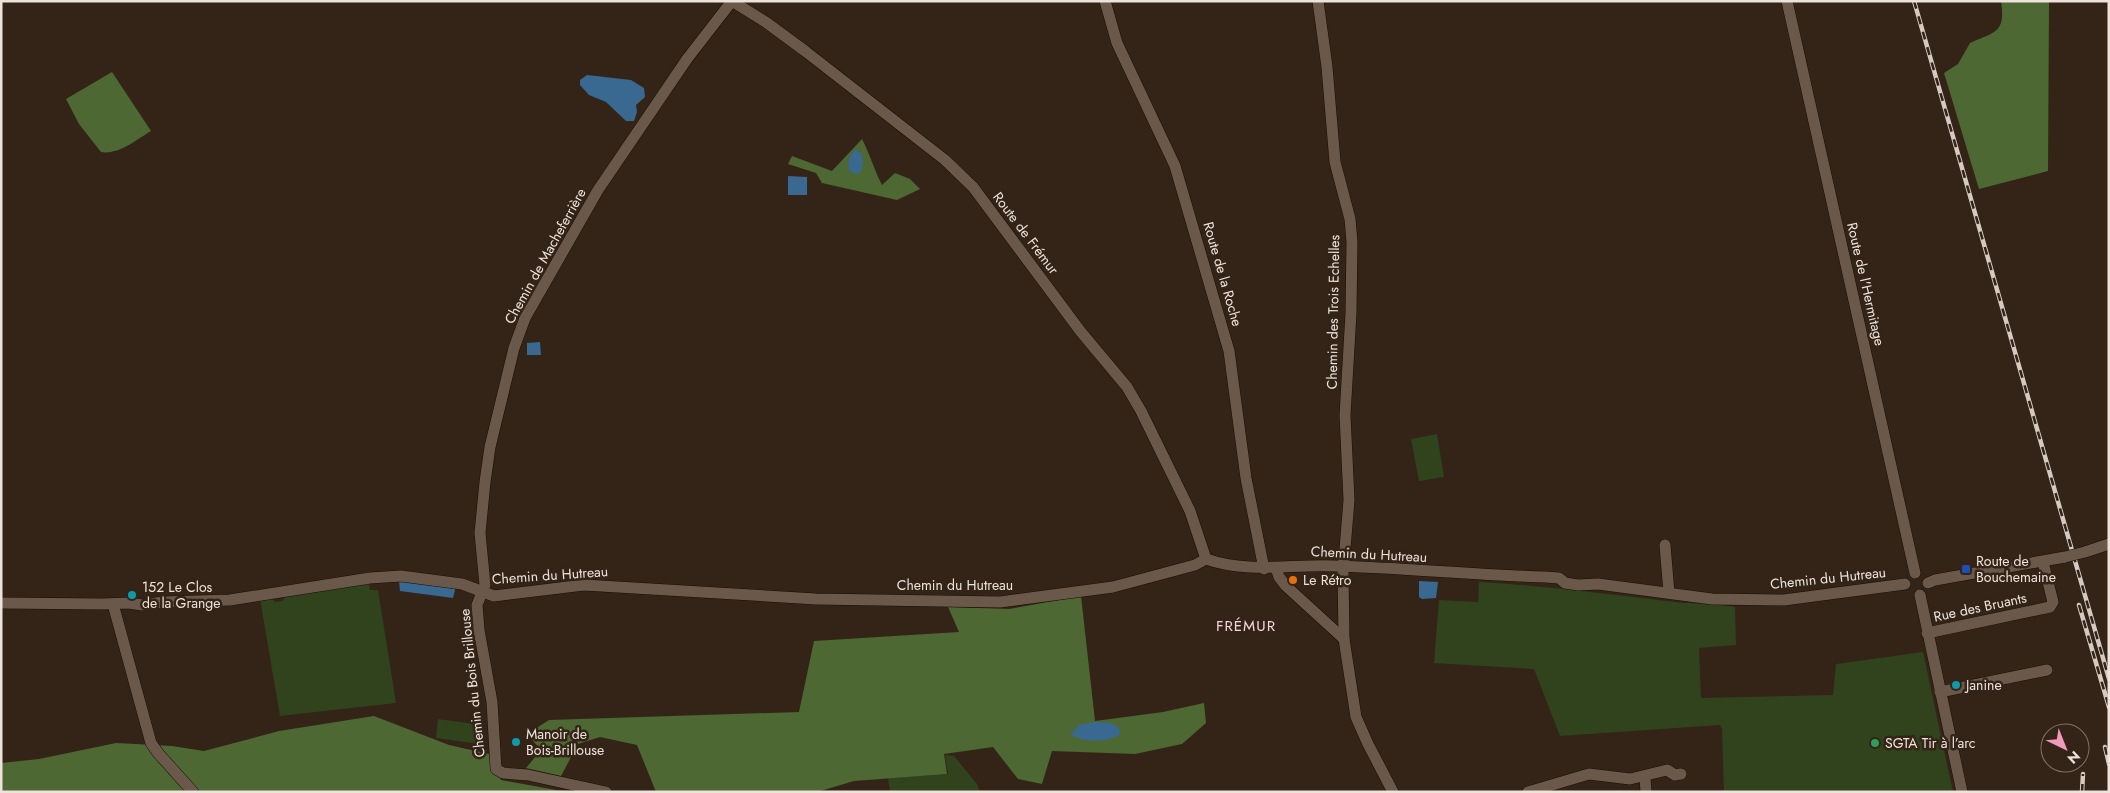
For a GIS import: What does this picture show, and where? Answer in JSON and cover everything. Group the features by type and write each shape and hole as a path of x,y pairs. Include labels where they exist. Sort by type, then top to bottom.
{"street":[{"name":"Route de Frémur","path":"732,1 767,23 818,61 945,160 973,187 1076,325 1127,387 1141,411 1190,511 1206,559"},
{"name":"Chemin de Macheferrière","path":"482,592 485,585 480,518 490,447 514,348 525,318 614,165 687,59 732,1"},
{"name":"Route de la Roche","path":"1105,1 1117,43 1175,166 1229,351 1246,478 1264,569"},
{"name":"Chemin des Trois Echelles","path":"1318,1 1327,67 1334,162 1350,219 1352,242 1351,313 1345,415 1349,500 1343,573 1344,639 1356,717 1393,792"},
{"name":"Route de l'Hermitage","path":"1787,1 1915,573"},
{"path":"1928,583 1935,580 2043,562 2109,544"},
{"path":"1665,545 1669,593"},
{"name":"Chemin du Hutreau","path":"1,602 129,603 142,605 163,602 230,600 370,578 401,576 462,584 490,596 576,586 598,586 816,599 1000,602 1113,586 1195,565 1206,559 1224,565 1264,569 1309,565 1345,566 1546,577 1558,578 1565,583 1578,585 1598,584 1712,599 1784,600 1905,584"},
{"name":"Rue des Bruants","path":"1927,633 2050,607 2053,602 2043,562"},
{"path":"1276,568 1279,577 1286,586 1344,639"},
{"path":"1928,583 1915,573 1908,577 1905,584 1920,595 1962,792"},
{"path":"1920,595 1926,591 1928,583"},
{"name":"Chemin du Bois Brillouse","path":"482,592 477,608 492,702 498,771 528,775 606,792"},
{"path":"114,604 151,743 193,792"},
{"path":"1940,692 2047,670"},
{"path":"1528,792 1544,790 1589,774 1630,779 1667,770 1675,775 1681,774"},
{"path":"1645,776 1646,792"}],"green space":[{"path":"2001,1 2049,1 2048,171 1979,189 1944,73 1958,64 1970,43 1997,30 2002,20"},
{"path":"112,72 151,131 121,149 101,152 79,124 66,99"},
{"path":"862,139 882,185 895,173 910,179 920,189 897,200 822,183 816,173 788,164 792,156 832,171"},
{"path":"1437,434 1444,477 1419,481 1411,439"},
{"path":"1479,582 1735,607 1736,645 1699,648 1701,698 1833,695 1836,664 1923,652 1953,792 1724,792 1722,729 1720,725 1560,736 1534,669 1434,663 1439,600 1478,602"},
{"path":"369,583 370,590 378,590 396,703 280,716 260,599 270,597 275,602 282,601 287,595"},
{"path":"1081,596 1095,721 1163,712 1204,703 1206,723 1182,744 1135,754 1052,751 1042,784 1018,779 993,747 944,754 947,774 854,781 817,792 656,792 637,745 600,737 578,744 561,776 526,768 541,750 527,734 549,720 799,712 814,641 959,632 948,607 1009,609"},
{"path":"374,716 449,745 489,754 501,780 567,792 1,792 1,763 39,759 116,743 172,746 204,751 279,731"},
{"path":"438,719 482,725 479,744 436,738"},
{"path":"945,755 954,756 977,784 980,792 890,792 888,778 948,774"}],"water":[{"path":"587,75 631,80 644,88 645,97 636,105 637,112 634,121 626,121 606,102 589,95 580,85 580,80"},
{"path":"856,149 861,154 863,162 861,172 855,174 849,170 848,164"},
{"path":"788,176 807,177 807,195 788,195"},
{"path":"540,342 541,355 527,355 527,343"},
{"path":"399,581 456,586 453,598 400,591"},
{"path":"1419,581 1438,582 1436,598 1422,599 1419,597"},
{"path":"1095,722 1111,723 1119,728 1120,734 1102,740 1082,739 1071,735 1079,725"}],"railway":[{"path":"1914,1 2109,679"},
{"path":"2079,605 2109,707"},
{"path":"2105,747 2109,764"},
{"path":"2082,792 2083,774"}],"place":[{"name":"Route de Bouchemaine","path":"1966,569"},
{"name":"Le Rétro","path":"1293,580"},
{"name":"152 Le Clos de la Grange","path":"132,595"},
{"name":"Janine","path":"1956,685"},
{"name":"Manoir de Bois-Brillouse","path":"516,742"},
{"name":"SGTA Tir à l’arc","path":"1875,743"}],"district":[{"name":"FRÉMUR","path":"1246,626"}]}
